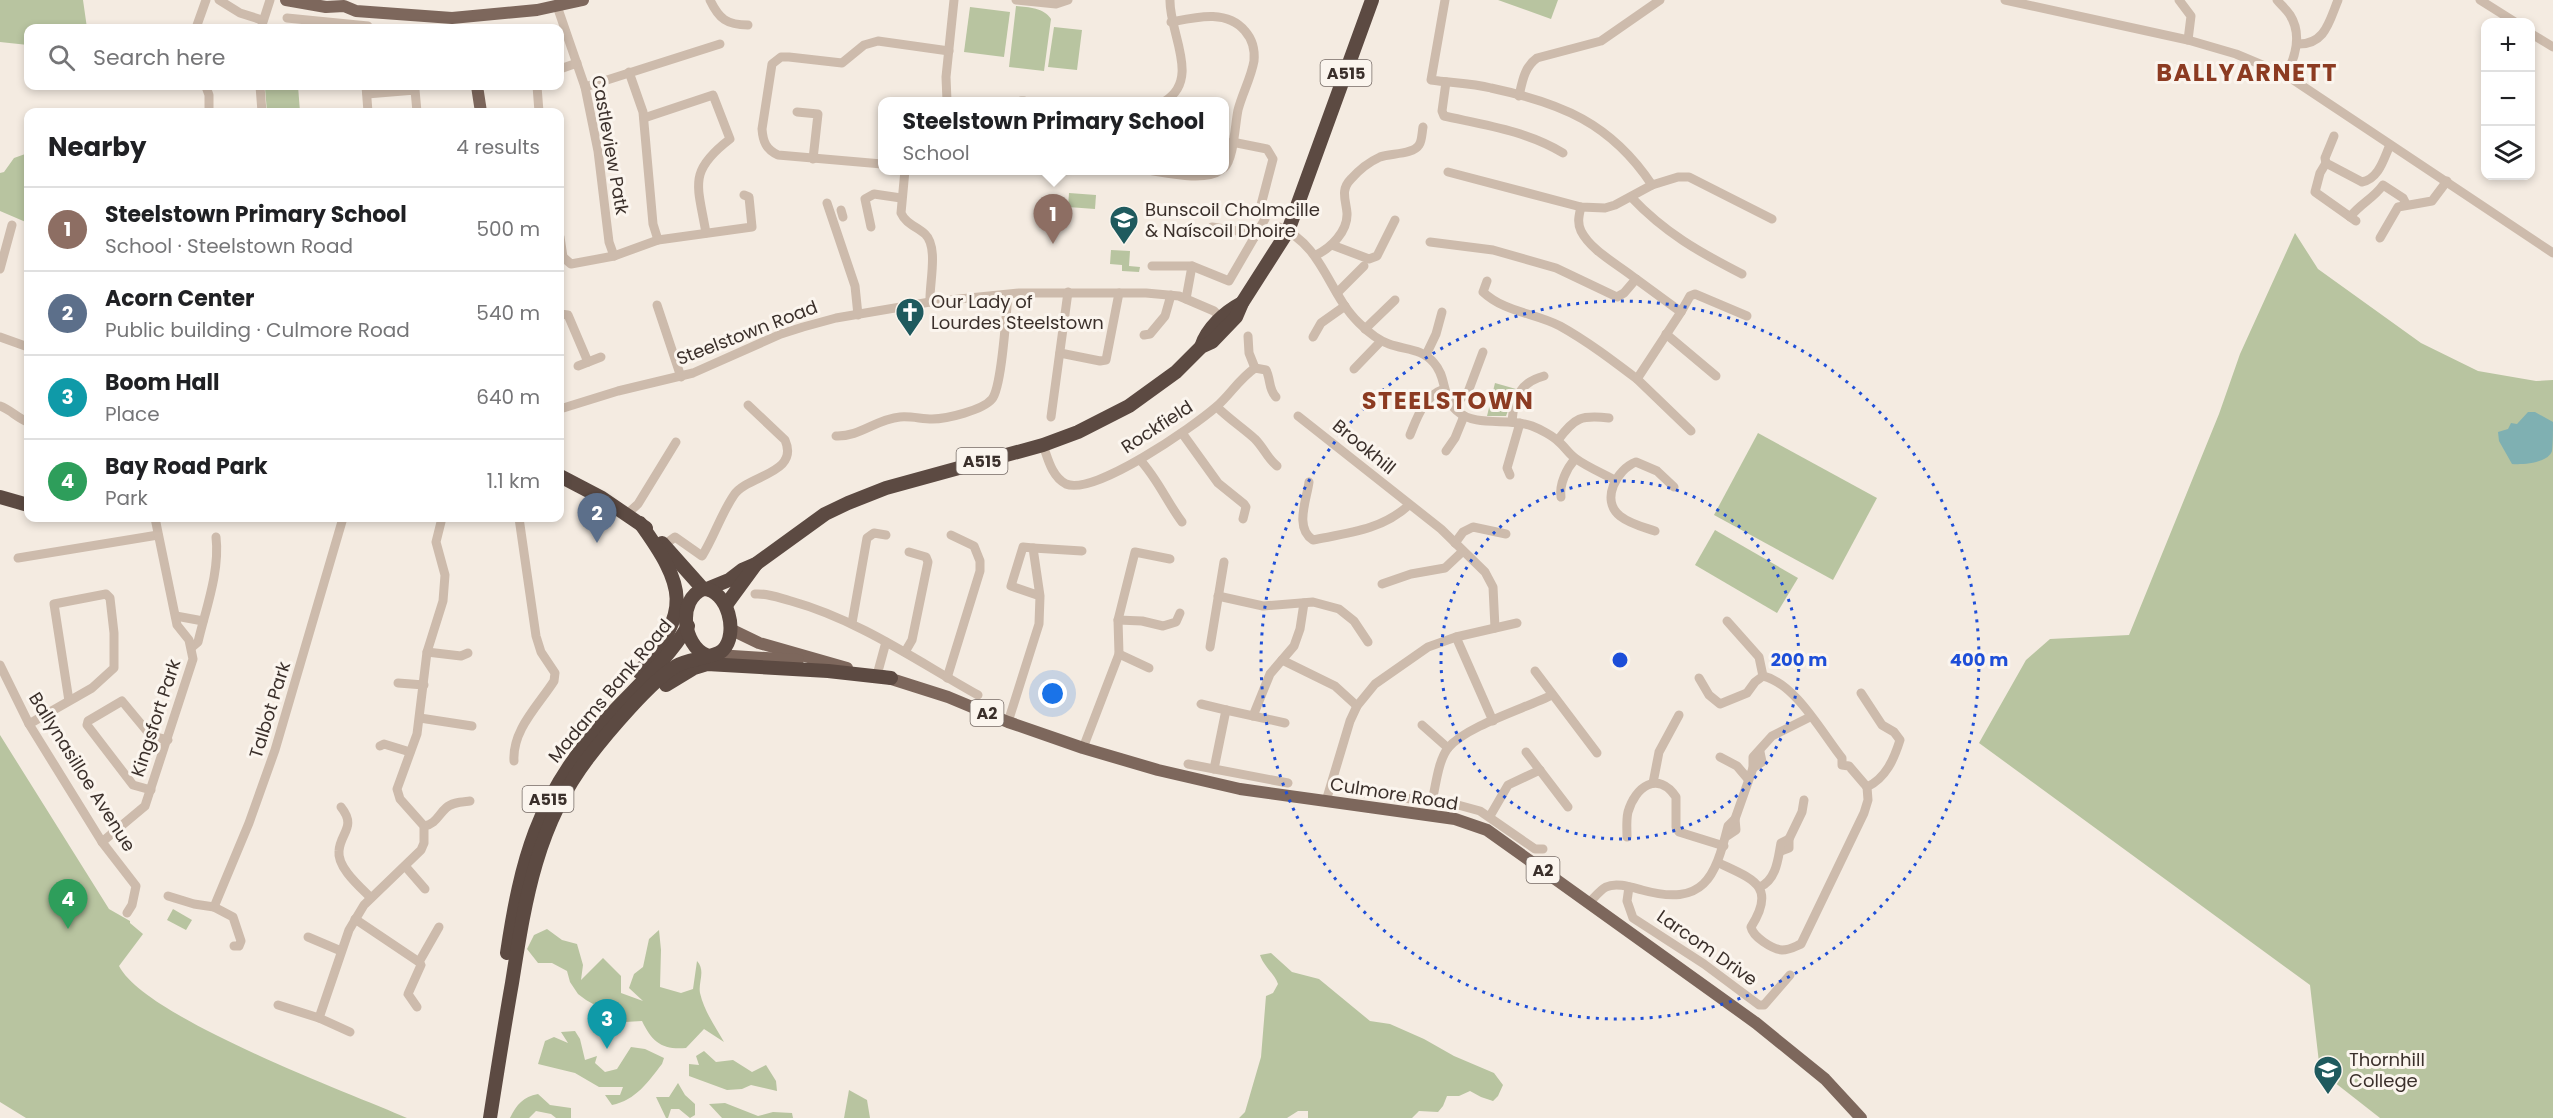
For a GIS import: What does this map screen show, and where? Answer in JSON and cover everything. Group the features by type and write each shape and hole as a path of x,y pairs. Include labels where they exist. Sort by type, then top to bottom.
{"highway":[{"name":"A515","path":"705,589 729,580 742,570 756,564 825,514 848,502 925,476 1043,445 1078,432 1129,406 1176,372 1202,347 1204,337 1225,321 1229,310 1242,303 1269,262 1320,146 1372,0"},
{"path":"564,478 602,498 668,541 686,584 691,643 700,652 712,655 727,644 729,629 726,605 720,596 705,589 675,557"},
{"path":"0,497 24,504"},
{"path":"569,765 591,728 662,646 674,622 678,595 672,573 640,523"},
{"name":"A515","path":"726,605 756,564"},
{"path":"687,603 696,592 705,589"},
{"name":"Madams Bank Road","path":"495,1056 513,907 523,865 548,800 569,765 602,724 666,656 688,626"},
{"name":"Madams Bank Road","path":"495,1056 520,928 540,845 557,806 576,775 660,678 677,666 712,655"},
{"path":"612,731 670,681 707,664 828,671 891,678"},
{"name":"A515","path":"481,1118 495,1056"},
{"name":"A515","path":"490,1118 495,1056"}],"main road":[{"path":"286,0 326,7 344,3 356,10 469,23 536,5 557,6 583,0"},
{"path":"478,90 480,108"},
{"name":"Culmore Road","path":"729,629 759,643 814,660 891,678 1083,748 1158,770 1240,789 1455,819 1486,830 1756,1023 1825,1079 1861,1118"},
{"name":"Culmore Road","path":"712,655 814,660"}],"street":[{"path":"197,24 206,0"},
{"path":"219,0 261,24 270,0"},
{"path":"710,0 720,18 728,23 748,25"},
{"path":"947,97 946,77 954,0"},
{"path":"1016,0 1056,4 1068,0"},
{"path":"1170,0 1171,22 1183,72 1182,82 1171,97"},
{"path":"1445,0 1431,80 1489,87 1564,108 1602,130 1632,157 1652,184"},
{"path":"1519,96 1524,76 1531,62 1537,58 1602,42 1660,0"},
{"path":"2005,0 2188,40 2236,54 2286,75 2553,253"},
{"path":"2179,0 2191,16 2188,40"},
{"path":"2277,0 2289,14 2296,28 2297,45 2286,75"},
{"path":"2297,45 2311,43 2324,35 2338,0"},
{"path":"2480,0 2509,18"},
{"path":"287,18 341,24 344,3"},
{"name":"Castleview Patk","path":"557,6 563,24"},
{"path":"1171,22 1209,16 1226,18 1242,28 1252,41 1254,60 1239,108 1229,159"},
{"name":"Castleview Patk","path":"564,26 585,87 598,151 609,242 614,256"},
{"path":"2535,36 2553,47"},
{"path":"878,164 778,155 770,151 763,140 770,70 775,61 789,57 842,63 864,45 878,41 949,51"},
{"path":"585,87 720,44"},
{"path":"564,68 577,63"},
{"path":"629,72 644,118 652,215 658,240"},
{"path":"1446,82 1442,111 1444,116 1524,135 1548,143 1563,153"},
{"path":"207,90 209,108"},
{"path":"260,90 262,108"},
{"path":"368,108 367,90 415,90 417,108"},
{"path":"537,90 539,108"},
{"path":"644,118 713,95 730,140 709,157 702,166 698,180 706,233"},
{"path":"797,112 818,114 813,159"},
{"path":"1316,255 1332,245 1343,229 1347,216 1345,184 1355,173 1382,157 1413,150 1420,145 1423,127"},
{"path":"2334,136 2315,192 2353,219 2360,205 2377,194 2383,185 2403,198 2406,204"},
{"path":"1232,142 1267,149 1272,153 1273,159 1261,205"},
{"path":"2326,163 2362,182 2369,181 2377,173 2390,145"},
{"path":"1448,172 1581,207 1605,208 1652,184 1678,177 1689,177 1772,219"},
{"path":"904,175 901,198 903,219 931,241 930,302"},
{"path":"1184,175 1202,177 1215,175"},
{"path":"2380,238 2398,207 2432,201 2447,181"},
{"path":"871,227 865,199 874,194 901,198"},
{"path":"564,258 571,264 614,256 658,240 752,226 749,197 744,195"},
{"path":"1630,197 1651,219 1671,234 1742,274"},
{"path":"828,203 839,214 855,286 858,315"},
{"path":"1581,207 1578,223 1581,232 1593,245 1681,312"},
{"path":"1152,266 1192,266 1229,281 1265,219"},
{"path":"1332,245 1369,259 1377,256 1395,220"},
{"path":"0,269 12,225"},
{"path":"1212,227 1244,232 1255,237"},
{"path":"1284,229 1301,239 1316,255 1337,294 1365,329 1381,341 1414,349 1426,355 1439,369 1446,398 1464,416 1531,425 1558,440 1575,459 1615,480"},
{"path":"1430,242 1493,250 1546,265 1617,297 1624,293 1636,279"},
{"path":"1186,299 1192,266"},
{"path":"1337,294 1364,267"},
{"path":"1487,281 1484,292 1494,302 1557,324 1581,338 1637,379 1691,431"},
{"path":"1051,417 1068,292"},
{"name":"Steelstown Road","path":"564,408 618,391 681,377 786,332 836,318 930,302 1068,292 1171,295 1214,311 1225,321"},
{"path":"1060,353 1100,361 1106,360 1119,292"},
{"path":"1637,379 1690,296 1695,294 1747,316"},
{"path":"836,436 852,436 879,422 898,417 933,419 974,410 992,399 998,384 1008,295"},
{"path":"1144,335 1150,334 1166,316 1171,295"},
{"path":"1365,329 1395,300"},
{"path":"657,305 681,377"},
{"path":"1313,337 1321,323 1345,306"},
{"path":"1426,355 1436,334 1442,312"},
{"path":"564,314 568,315 588,362"},
{"path":"1666,334 1716,376"},
{"path":"1248,336 1255,368 1266,370 1271,392 1276,397"},
{"path":"0,337 24,346"},
{"path":"1354,369 1381,341"},
{"path":"1453,406 1468,392 1483,352"},
{"path":"578,366 601,357"},
{"name":"Rockfield","path":"1043,445 1057,478 1074,486 1093,482 1140,460 1182,433 1217,406 1242,377 1255,368"},
{"path":"1510,475 1507,468 1516,422 1514,401 1518,392 1525,385 1544,376"},
{"path":"1410,435 1424,405 1434,393 1444,389"},
{"path":"668,541 681,541 702,556 735,493 779,468 785,462 787,450 785,440 748,405"},
{"path":"0,406 24,420"},
{"path":"1217,406 1232,422 1258,442 1268,459 1276,466"},
{"name":"Brookhill","path":"1298,416 1455,543 1491,580 1495,628"},
{"path":"1446,451 1455,438 1464,416"},
{"path":"1558,440 1575,420 1592,416 1609,418"},
{"path":"1182,433 1218,483 1244,504 1243,519"},
{"path":"627,514 638,504 676,442"},
{"path":"1561,497 1564,477 1575,459"},
{"path":"1140,460 1153,475 1167,502 1182,522"},
{"path":"1655,531 1629,522 1618,514 1611,498 1615,480 1622,470 1636,462 1657,471 1674,487"},
{"path":"1309,482 1303,523 1307,534 1313,540 1358,531 1387,522 1409,505"},
{"name":"Kingsfort Park","path":"102,842 142,810 168,740 193,653 192,647 177,625 156,522"},
{"name":"Talbot Park","path":"214,907 249,823 275,750 342,522"},
{"path":"319,1018 341,951 356,919 370,897 421,850 425,834 424,826 400,799 397,789 420,718 427,652 443,601 445,575 436,542 441,522"},
{"path":"514,761 513,748 518,734 554,681 555,673 541,652 536,636 520,522"},
{"path":"1455,543 1463,532 1473,527 1506,534"},
{"path":"852,623 867,538 874,533 886,535"},
{"path":"18,558 158,535"},
{"path":"947,678 980,571 980,561 974,546 951,535"},
{"path":"192,647 198,642 216,564 216,537"},
{"path":"1040,596 1011,586 1023,547 1082,551"},
{"path":"1083,748 1119,654 1118,620 1135,547 1170,559"},
{"path":"1008,722 1035,640 1040,596 1033,548"},
{"path":"1382,584 1411,574 1445,568 1463,551"},
{"path":"905,652 912,640 928,562 926,557 909,552"},
{"path":"1210,647 1224,562"},
{"path":"29,724 69,701 106,678 114,668 114,633 110,598 106,594 54,604 69,701"},
{"path":"755,594 804,604 852,623 978,695"},
{"path":"1218,596 1263,606 1313,602 1340,609 1354,621 1368,642"},
{"path":"1253,716 1270,674 1294,646 1300,629 1304,603"},
{"path":"1118,620 1142,621 1163,626 1176,622 1180,612"},
{"path":"176,616 203,621"},
{"path":"1727,621 1759,657 1763,676"},
{"path":"1326,801 1344,736 1357,706 1375,684 1428,647 1456,637 1517,623"},
{"path":"1456,637 1493,721"},
{"path":"877,675 886,642"},
{"path":"427,652 461,656 468,653"},
{"path":"1119,654 1149,668"},
{"path":"1282,660 1335,686 1357,706"},
{"name":"Ballynasilloe Avenue","path":"0,665 29,724 102,842 136,886 132,905 127,913"},
{"path":"1534,671 1597,753"},
{"path":"1699,678 1709,695 1720,704 1747,693 1763,676"},
{"path":"1719,863 1750,878 1760,888 1762,904 1751,931 1777,949 1792,949 1801,944 1868,800 1867,787 1849,766 1850,759 1842,758 1790,691 1771,678 1763,676"},
{"path":"398,683 424,685"},
{"path":"1861,693 1882,725 1894,732 1900,740 1887,771 1877,782 1867,787"},
{"path":"1432,801 1443,757 1448,748 1461,737 1552,695"},
{"path":"151,790 134,785 87,725 88,721 122,701 151,736 168,740"},
{"path":"1201,704 1285,723"},
{"path":"1214,770 1226,710"},
{"path":"1653,783 1659,752 1679,715"},
{"path":"1588,903 1605,887 1616,885 1676,896 1700,887 1712,875 1719,863 1728,826 1735,819 1753,768 1761,762 1760,752 1772,736 1810,717"},
{"path":"420,718 472,726"},
{"path":"1422,725 1448,748"},
{"path":"380,746 384,744 410,752"},
{"path":"1526,752 1568,807"},
{"path":"1720,757 1737,766 1748,778"},
{"path":"1188,764 1288,783"},
{"path":"1490,816 1508,785 1540,770"},
{"path":"1627,837 1627,814 1635,795 1640,789 1653,783 1666,786 1676,797 1676,827 1684,836 1726,841"},
{"path":"1365,793 1470,807 1490,816 1535,849 1543,849"},
{"path":"1760,888 1767,884 1774,873 1781,851 1789,848 1789,839 1802,812 1804,800"},
{"path":"424,826 430,825 439,818 447,807 470,801"},
{"path":"341,807 346,813 348,825 339,851 343,865 370,897"},
{"path":"405,866 426,889"},
{"name":"Larcom Drive","path":"1629,887 1627,901 1633,918 1704,964 1759,1005 1764,1005 1790,975"},
{"path":"168,896 214,907 233,917 241,941 239,945 234,946"},
{"path":"356,919 419,962"},
{"path":"417,1007 408,993 420,965 419,962 439,927"},
{"path":"308,937 341,951"},
{"name":"Larcom Drive","path":"1775,976 1784,983"},
{"path":"278,1005 319,1018 350,1032"}],"green space":[{"path":"0,0 83,0 86,24 24,24 24,45 0,42"},
{"path":"1498,0 1558,0 1551,19"},
{"path":"1016,6 1040,10 1051,19 1044,71 1009,67"},
{"path":"970,7 1010,12 1004,57 964,52"},
{"path":"1054,27 1082,30 1077,70 1048,67"},
{"path":"265,90 298,90 300,108 267,108"},
{"path":"24,154 24,221 0,211 0,173 4,172 14,158"},
{"path":"1069,193 1096,195 1095,209 1068,207"},
{"path":"2295,233 2318,269 2421,343 2478,371 2536,381 2553,380 2553,1118 2380,1118 2320,1071 2310,985 1979,743 2026,660 2050,639 2129,635 2219,414 2240,354"},
{"path":"1111,250 1130,251 1129,266 1140,267 1139,272 1122,271 1122,265 1110,264"},
{"path":"1495,383 1516,389 1506,416 1487,416"},
{"path":"1758,433 1877,498 1833,580 1714,515"},
{"path":"1715,530 1798,578 1777,613 1695,565"},
{"path":"0,735 109,909 130,921 143,934 119,966 137,986 167,1008 251,1052 407,1118 26,1118 0,1102"},
{"path":"173,909 192,920 186,930 167,920"},
{"path":"547,929 562,940 577,944 583,965 581,980 603,958 621,976 621,993 643,1001 629,988 634,974 643,967 649,939 659,930 660,987 681,993 693,989 697,961 701,969 702,1000 724,1042 704,1029 686,1048 670,1048 654,1039 642,1021 625,1022 586,1000 578,994 570,982 567,971 552,963 538,963 527,949 534,935"},
{"path":"1271,953 1292,972 1319,979 1370,1021 1390,1024 1494,1073 1503,1085 1498,1096 1493,1101 1470,1091 1459,1096 1447,1096 1438,1112 1419,1111 1412,1118 1308,1118 1308,1111 1298,1111 1287,1118 1239,1118 1245,1112 1261,1057 1266,996 1273,993 1278,984 1260,955"},
{"path":"575,1031 580,1039 585,1060 597,1056 595,1063 605,1072 617,1069 631,1047 645,1049 664,1058 662,1064 635,1095 612,1105 605,1095 620,1095 623,1087 599,1087 575,1073 538,1064 545,1041 554,1037 568,1043 561,1032"},
{"path":"704,1051 716,1062 733,1060 752,1072 766,1065 776,1081 777,1091 751,1085 742,1089 727,1090 689,1076 689,1064 699,1065 696,1056"},
{"path":"678,1083 685,1095 695,1104 695,1115 690,1118 679,1109 671,1109 666,1118 656,1097 669,1097"},
{"path":"849,1090 867,1100 870,1118 844,1118"},
{"path":"538,1094 550,1105 571,1108 571,1118 556,1118 551,1114 536,1111 529,1118 510,1118 521,1102"},
{"path":"725,1103 758,1116 773,1112 792,1113 793,1118 722,1118 709,1104"}],"water":[{"path":"2528,412 2535,412 2553,422 2552,451 2540,461 2512,464 2499,441 2498,432 2508,429 2511,423 2517,424"}],"place":[{"name":"Steelstown Primary School","path":"1053,244"},
{"name":"Bunscoil Cholmcille & Naíscoil Dhoire","path":"1124,246"},
{"name":"Our Lady of Lourdes Steelstown","path":"910,338"},
{"name":"Acorn Center","path":"597,543"},
{"name":"Bay Road Park","path":"68,929"},
{"name":"Boom Hall","path":"607,1049"},
{"name":"Thornhill College","path":"2328,1096"}],"district":[{"name":"BALLYARNETT","path":"2247,73"},
{"name":"STEELSTOWN","path":"1448,401"}]}
